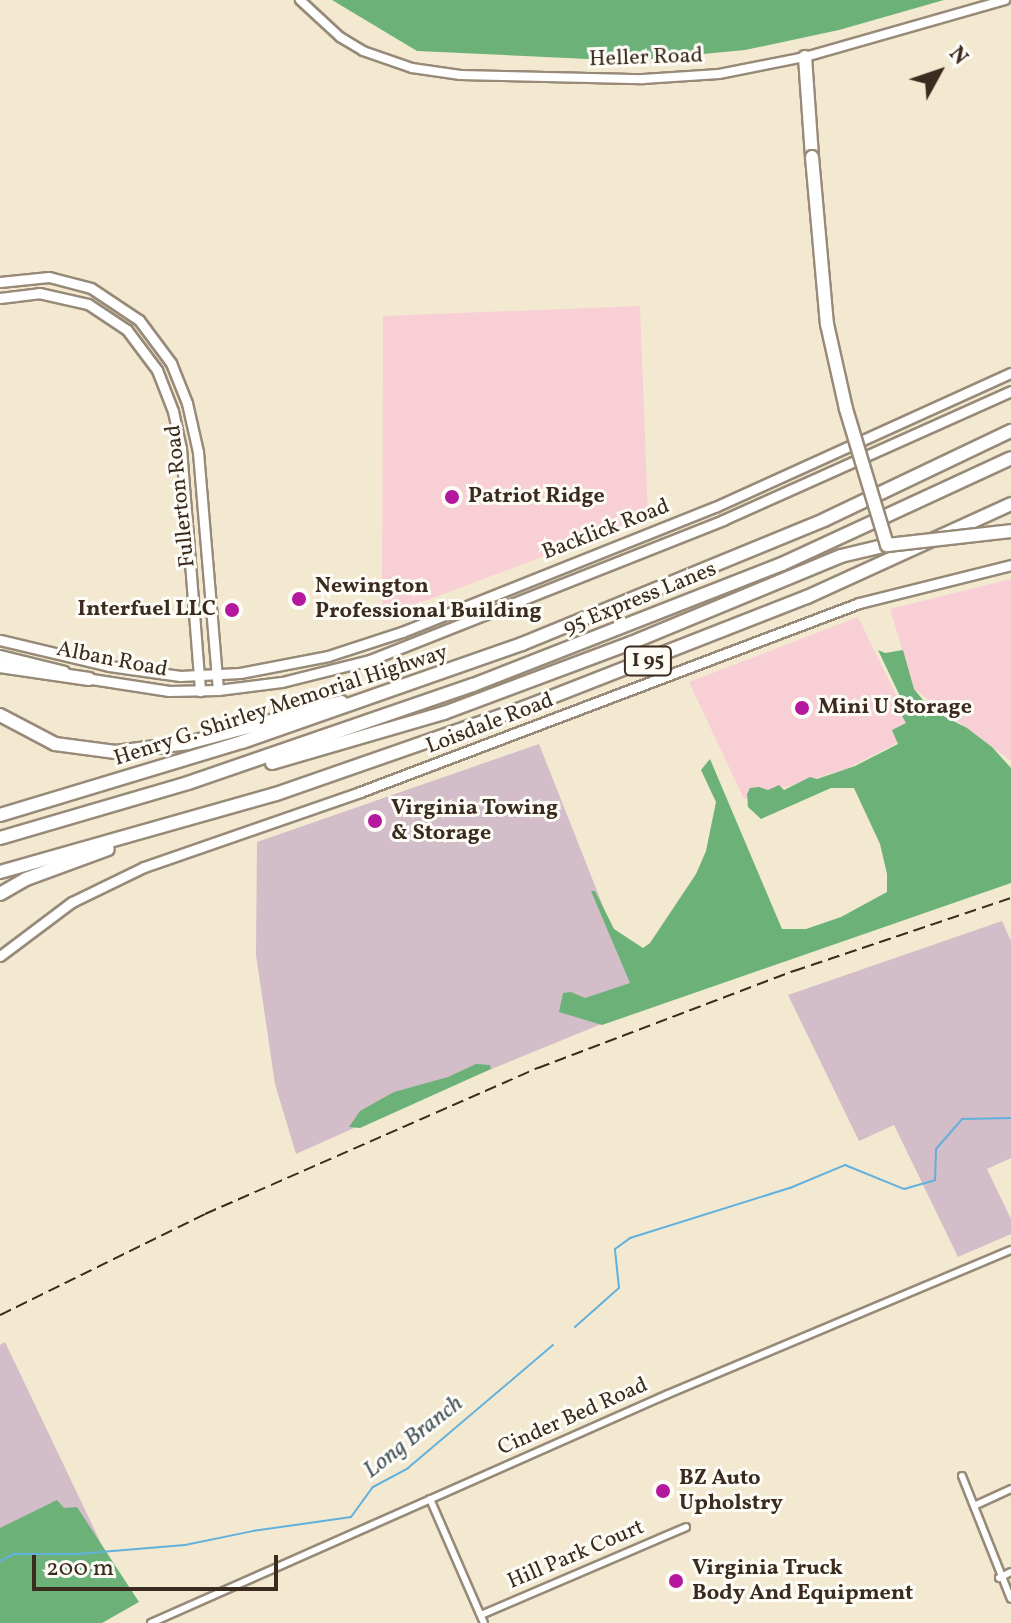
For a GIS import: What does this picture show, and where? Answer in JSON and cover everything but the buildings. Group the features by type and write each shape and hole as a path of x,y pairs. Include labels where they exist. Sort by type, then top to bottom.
{"highway":[{"path":"805,57 827,324 846,409 887,545"},
{"name":"Henry G. Shirley Memorial Highway","path":"0,815 172,765 522,644 743,554 1011,431"},
{"name":"95 Express Lanes","path":"0,838 188,783 346,731 622,629 782,564 1011,458"},
{"name":"I 95","path":"0,872 139,834 342,772 620,672 835,585 1011,504"},
{"path":"188,783 316,753 444,713 631,643 841,556 887,545 1011,531"},
{"path":"0,666 89,679"},
{"path":"0,715 55,744 90,751 126,752 188,743 277,717 399,689"},
{"path":"0,894 139,834"}],"main road":[{"name":"Fullerton Road","path":"0,282 49,277 91,288 131,313 166,354 184,392 198,452 218,690"},
{"name":"Fullerton Road","path":"0,298 39,293 88,304 127,330 157,370 173,411 181,448 200,691"},
{"name":"Backlick Road","path":"199,675 307,661 402,632 715,507 1011,373"},
{"name":"Backlick Road","path":"218,690 298,679 370,660 425,640 723,520 1011,391"},
{"name":"Loisdale Road","path":"0,956 52,914 127,873 382,784 859,603 1011,565"},
{"name":"Alban Road","path":"0,640 139,672 199,675"},
{"name":"Alban Road","path":"0,655 89,679 143,688 218,690"}],"street":[{"name":"Heller Road","path":"300,0 340,37 363,51 438,73 669,78 719,74 805,57 1005,0"},
{"name":"Cinder Bed Road","path":"151,1623 430,1499 1011,1250"},
{"path":"962,1476 999,1578 1011,1599"},
{"path":"974,1506 1011,1489"},
{"path":"430,1499 482,1619"},
{"name":"Hill Park Court","path":"482,1619 686,1527"},
{"path":"999,1578 1011,1572"}],"shaded area":[{"name":"Patriot Ridge","path":"640,306 648,517 382,617 383,316"},
{"path":"1011,579 1011,761 914,689 890,609"},
{"name":"Mini U Storage","path":"858,617 915,734 846,769 744,799 689,682"},
{"path":"539,744 643,1007 423,1097 296,1154 275,1084 256,955 257,842"},
{"path":"1002,921 1011,941 1011,1158 987,1169 1011,1219 1011,1234 958,1257 894,1125 859,1141 788,995"},
{"path":"5,1342 129,1602 0,1623 0,1345"}],"green space":[{"path":"332,0 944,0 839,30 745,50 630,61 417,51"},
{"path":"878,650 885,653 903,650 914,689 932,710 967,728 992,747 1011,768 1011,883 602,1025 559,1012 563,993 571,992 585,998 630,983 591,891 595,891 614,929 643,948 650,943 696,874 706,851 716,802 701,770 710,759 782,929 806,929 841,917 887,892 887,874 880,844 854,788 831,788 761,819 748,807 747,794 750,788 759,787 768,790 779,785 784,790 810,777 817,779 855,766 898,744 892,730 906,723 902,716 907,711"},
{"path":"476,1064 490,1065 491,1069 360,1128 349,1127 360,1111 394,1092 448,1077"},
{"path":"57,1500 64,1508 77,1507 139,1602 102,1623 0,1623 0,1528"}],"waterway":[{"name":"Long Branch","path":"575,1327 619,1288 615,1249 630,1238 790,1188 845,1165 904,1189 935,1180 936,1149 962,1119 1011,1118"},
{"name":"Long Branch","path":"0,1561 14,1554 77,1554 185,1545 253,1531 351,1517 373,1487 408,1468 553,1345"}],"railway":[{"path":"0,1315 205,1214 538,1068 794,971 1011,898"}],"place":[{"name":"Patriot Ridge","path":"452,497"},
{"name":"Newington Professional Building","path":"299,599"},
{"name":"Interfuel LLC","path":"232,610"},
{"name":"Mini U Storage","path":"802,708"},
{"name":"Virginia Towing & Storage","path":"375,821"},
{"name":"BZ Auto Upholstry","path":"663,1491"},
{"name":"Virginia Truck Body And Equipment","path":"676,1581"}]}
